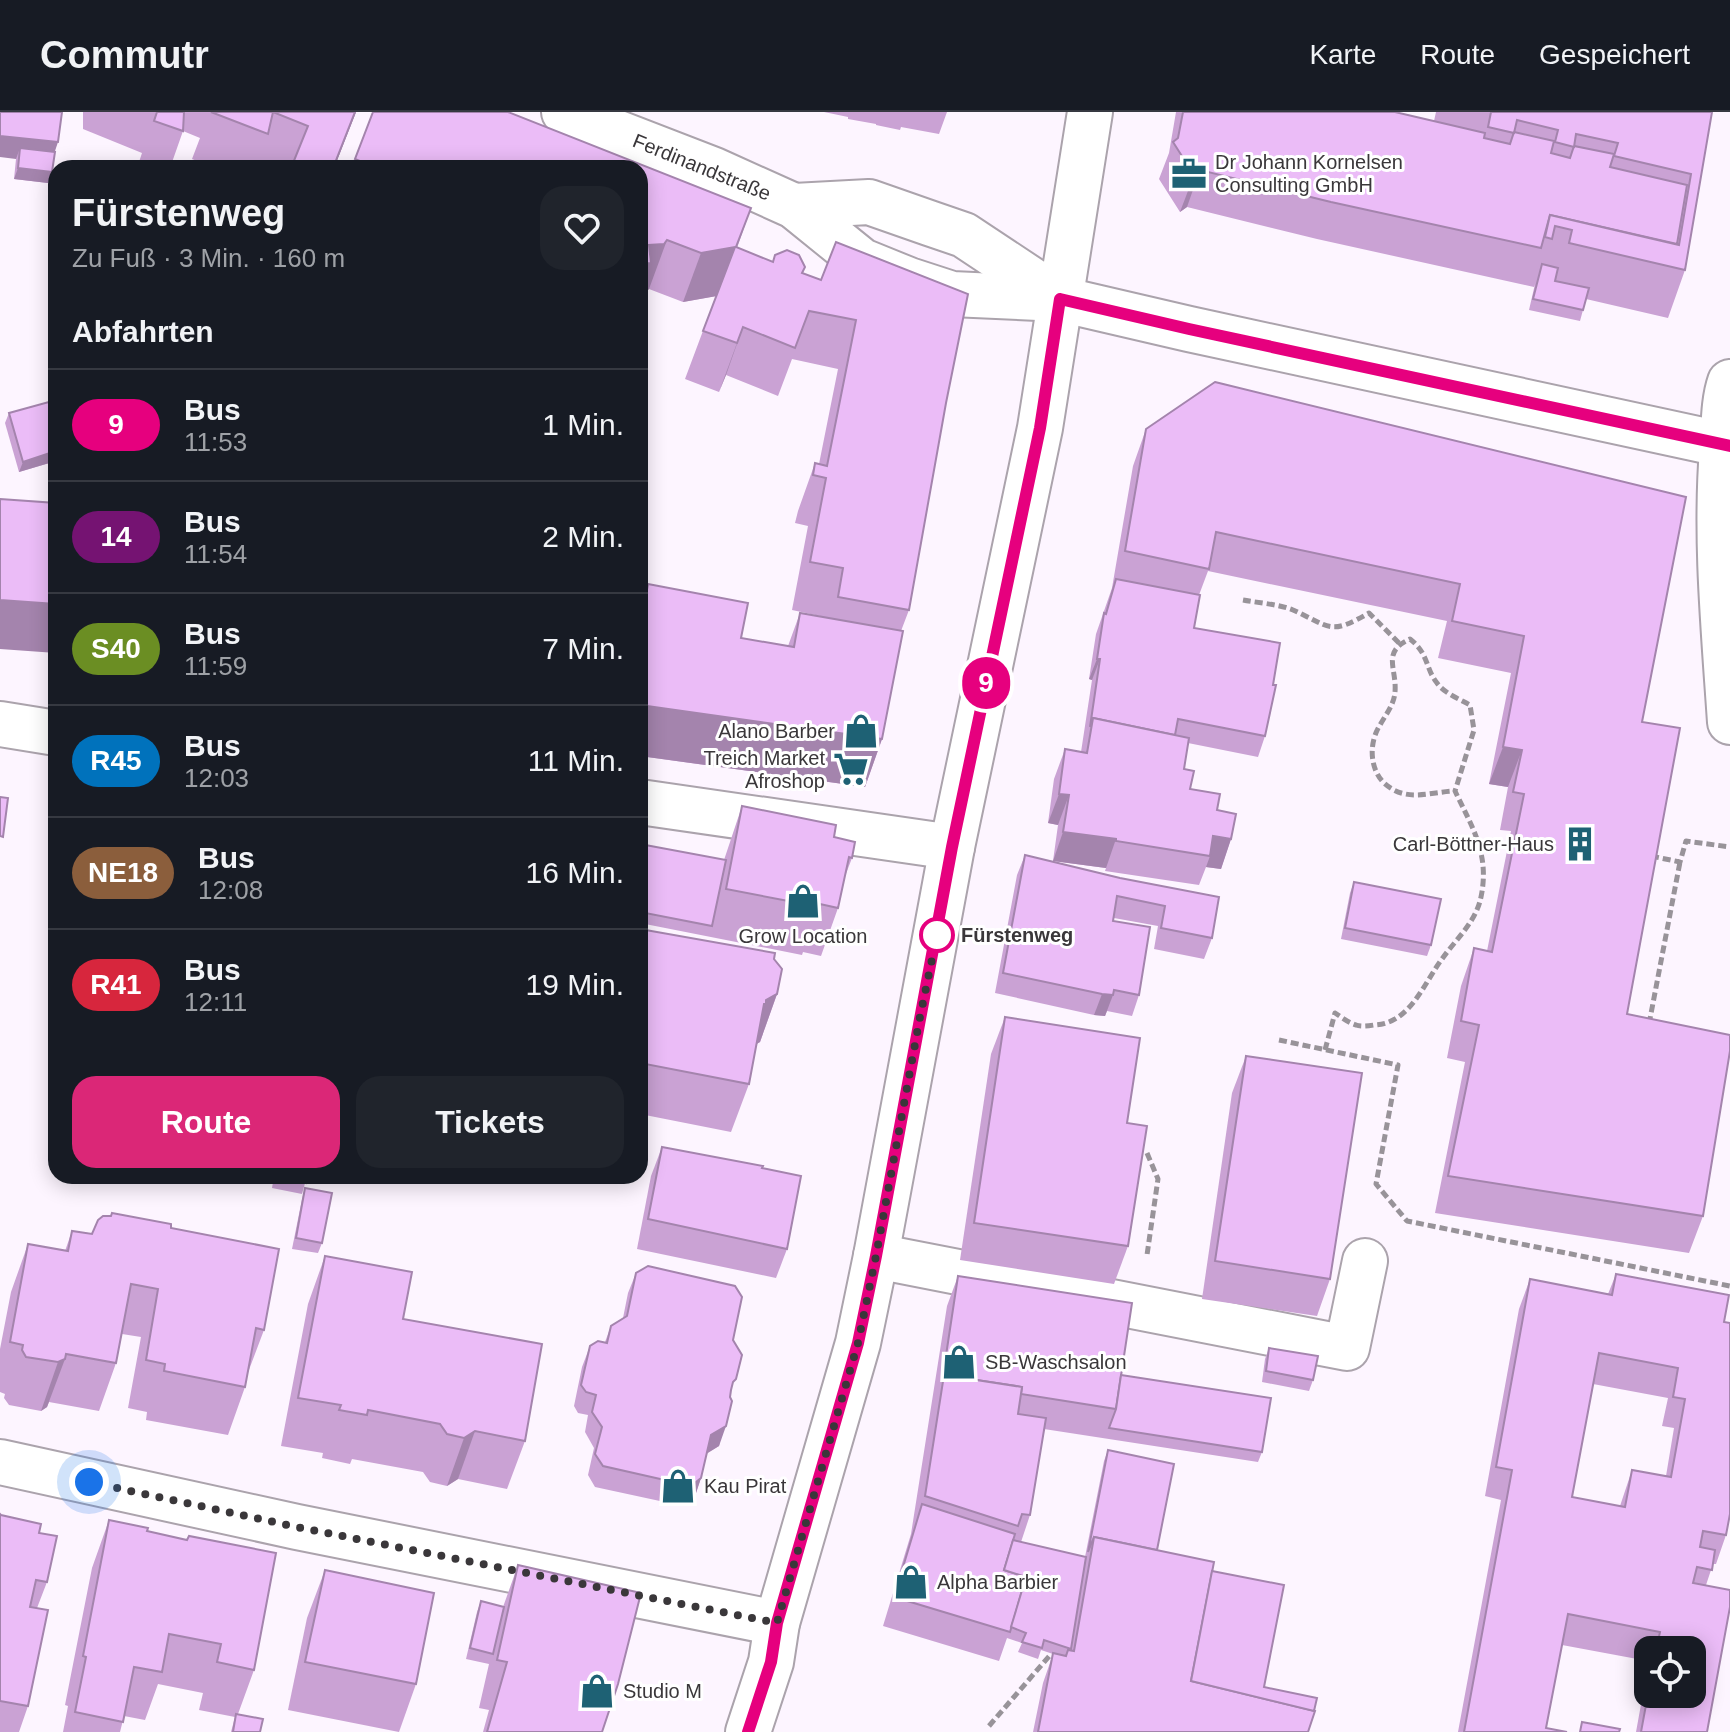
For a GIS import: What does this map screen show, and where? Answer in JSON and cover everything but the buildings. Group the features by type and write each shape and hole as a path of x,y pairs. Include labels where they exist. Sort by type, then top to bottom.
{"main road":[{"name":"Ferdinandstraße","path":"564,112 714,170 794,206 862,261 909,280 952,294 1060,299"},
{"path":"748,1732 771,1662 777,1623 854,1357 876,1256 952,847 1033,462 1090,112"},
{"name":"Ferdinandstraße","path":"794,206 869,202 964,235 1060,299"},
{"path":"1060,299 1726,445"},
{"path":"1730,382 1718,500 1730,722"},
{"path":"0,724 48,732"},
{"path":"648,803 952,847"},
{"path":"876,1256 1347,1348 1365,1261"},
{"path":"0,1462 297,1527 777,1623"}],"path":[{"path":"1243,600 1292,610 1332,628 1348,626 1369,613 1400,644"},
{"path":"1325,1050 1335,1013 1358,1026 1384,1025 1407,1010 1448,949 1471,923 1481,897 1481,844 1455,791 1474,730 1470,705 1436,683 1420,647 1410,639 1393,651 1395,692 1390,711 1378,727 1372,750 1374,768 1384,782 1401,794 1421,797 1455,791"},
{"path":"1648,1027 1686,841 1730,847"},
{"path":"1650,856 1680,862"},
{"path":"1279,1040 1398,1065 1376,1184 1407,1221 1730,1286"},
{"path":"1140,1307 1158,1179 1147,1153"},
{"path":"989,1726 1051,1654"}],"bus line":[{"name":"9","path":"748,1732 771,1662 777,1623 858,1343 952,847 1040,428 1060,299 1730,446"}],"place":[{"name":"Dr Johann Kornelsen Consulting GmbH","path":"1189,174"},
{"name":"Alano Barber","path":"861,731"},
{"name":"Treich Market Afroshop","path":"851,769"},
{"name":"Carl-Böttner-Haus","path":"1580,844"},
{"name":"Grow Location","path":"803,901"},
{"name":"Fürstenweg","path":"937,935"},
{"name":"SB-Waschsalon","path":"959,1362"},
{"name":"Kau Pirat","path":"678,1486"},
{"name":"Alpha Barbier","path":"911,1582"},
{"name":"Studio M","path":"597,1691"}],"route":[{"path":"89,1482 777,1623 858,1343 937,935"}]}
